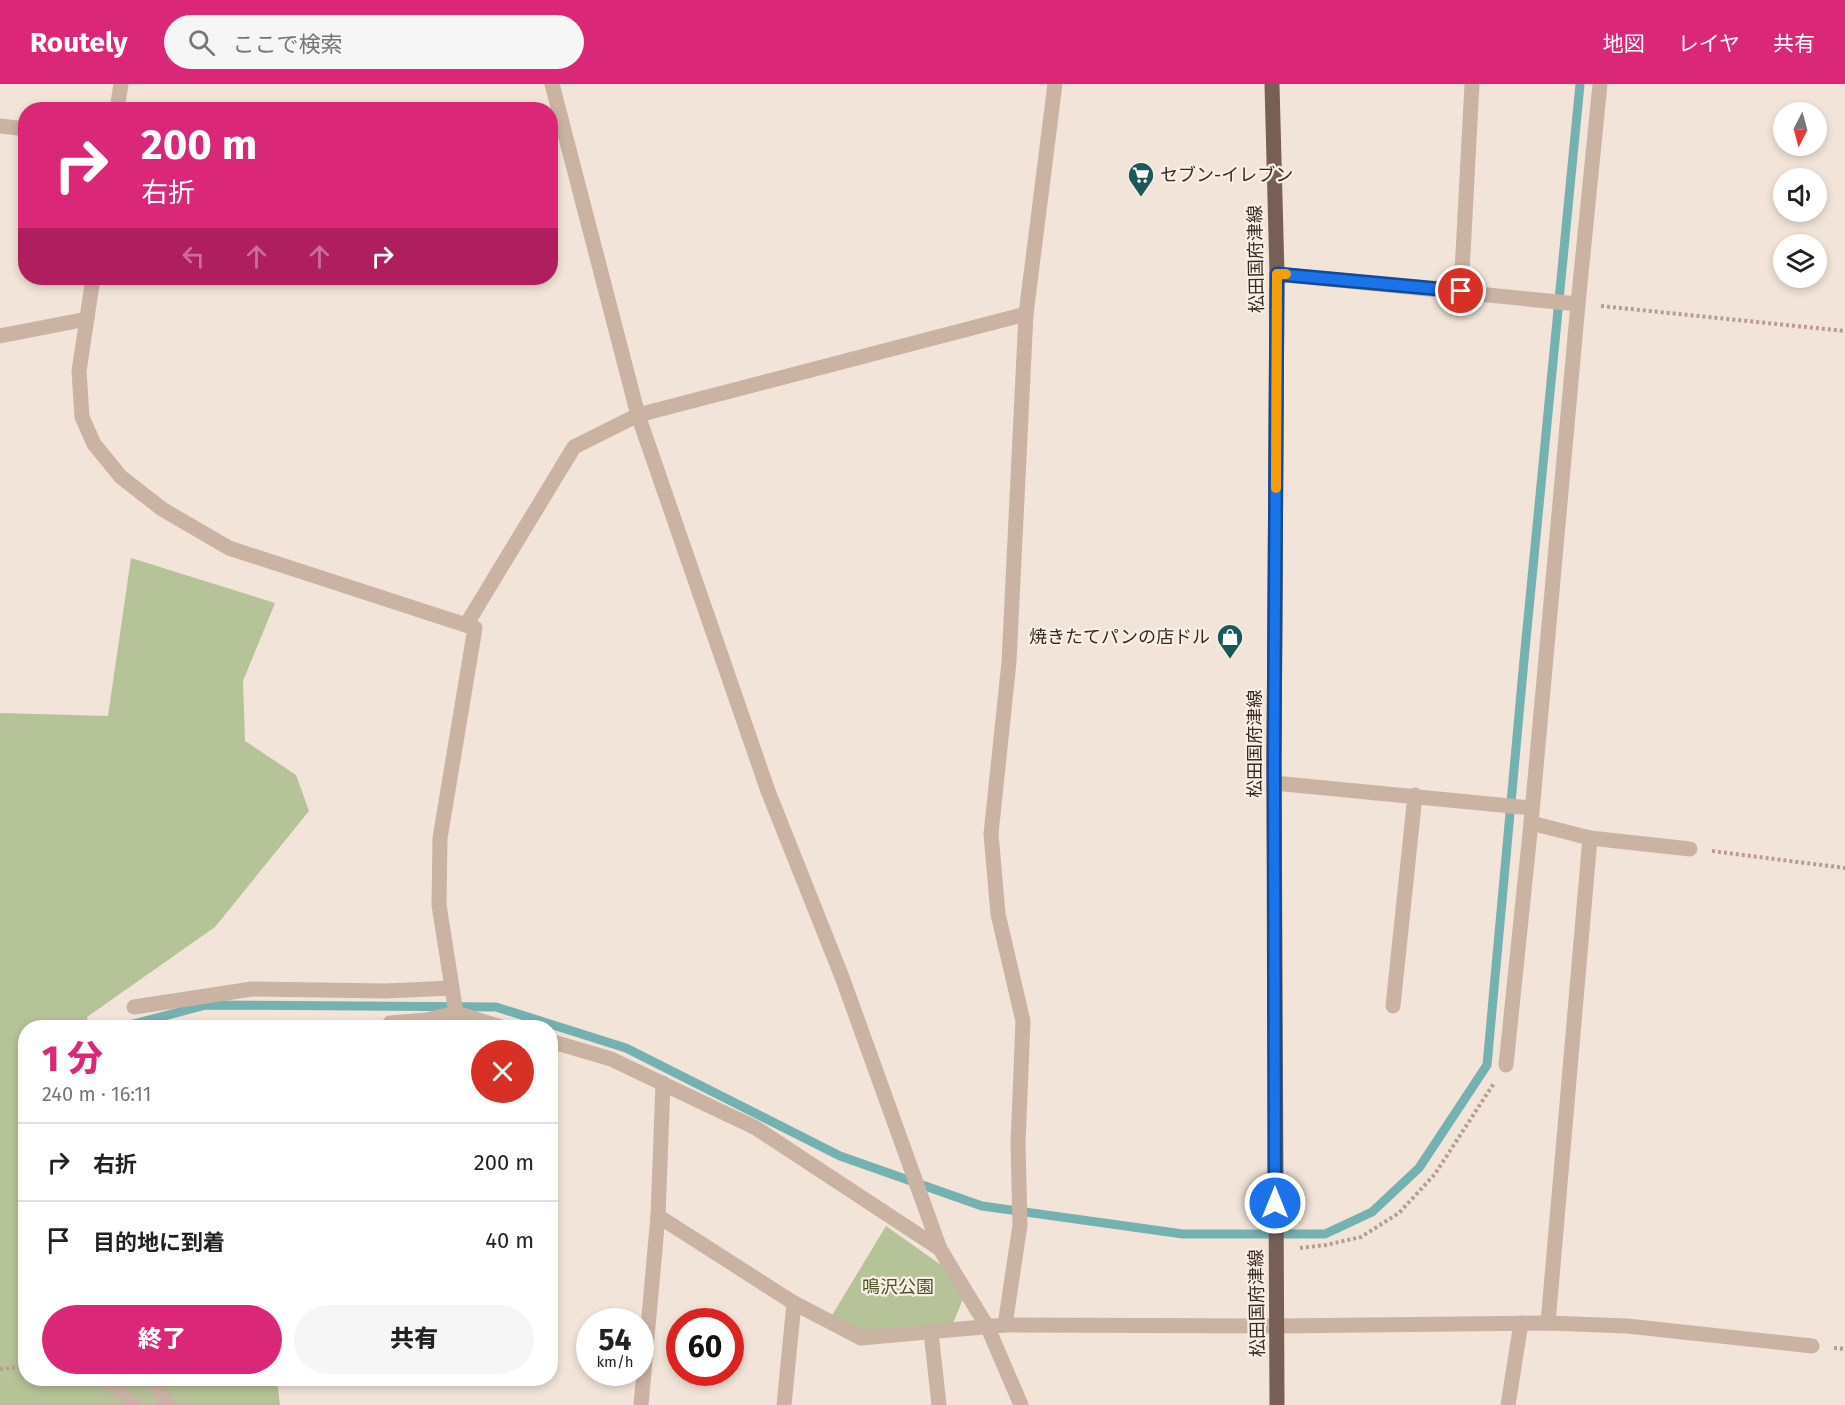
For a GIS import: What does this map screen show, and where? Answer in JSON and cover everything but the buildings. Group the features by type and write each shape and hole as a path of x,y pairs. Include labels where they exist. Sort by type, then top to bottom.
{"main road":[{"name":"松田国府津線","path":"1272,84 1277,274 1274,783 1277,1405"}],"street":[{"path":"118,102 121,84"},
{"path":"552,84 557,102"},
{"path":"1005,1325 1020,1225 1018,1144 1023,1021 998,914 991,834 1009,662 1026,314 1055,84"},
{"path":"1461,291 1472,84"},
{"path":"1506,1065 1600,84"},
{"path":"558,107 638,415 768,791 842,977 940,1249 988,1328 1021,1405"},
{"path":"0,126 18,128"},
{"path":"1277,274 1578,304"},
{"path":"92,285 79,371 82,417 94,444 121,477 162,509 229,548 475,628 440,838 440,905 456,1013"},
{"path":"466,625 574,447 638,415 1026,314"},
{"path":"0,336 87,319"},
{"path":"1274,783 1415,795 1531,815 1590,838 1690,849"},
{"path":"1393,1006 1415,795"},
{"path":"1548,1323 1590,838"},
{"path":"134,1007 252,989 386,991 452,988"},
{"path":"426,1020 456,1013 478,1020"},
{"path":"558,1043 611,1059 756,1128 940,1249"},
{"path":"641,1405 658,1216 663,1083"},
{"path":"658,1216 794,1303 861,1338 1005,1325 1277,1326 1548,1323 1628,1326 1812,1346"},
{"path":"784,1405 794,1303"},
{"path":"1508,1405 1521,1323"},
{"path":"931,1332 939,1405"},
{"path":"114,1386 134,1405"},
{"path":"155,1386 168,1405"}],"path":[{"path":"1578,304 1845,331"},
{"path":"1690,849 1845,868"},
{"path":"1275,1250 1326,1245 1361,1237 1399,1213 1436,1174 1506,1065"},
{"path":"0,1369 18,1367"}],"green space":[{"path":"131,558 275,603 243,681 245,741 296,775 309,811 215,927 87,1017 88,1020 18,1020 18,1386 278,1386 280,1405 0,1405 0,713 108,716"},
{"name":"鳴沢公園","path":"886,1226 941,1265 963,1299 952,1326 863,1335 831,1317"}],"waterway":[{"path":"558,1027 626,1048 840,1156 982,1206 1183,1234 1325,1234 1372,1212 1419,1168 1487,1065 1580,84"},
{"path":"149,1020 206,1005 496,1007 537,1020"}],"slow traffic":[{"path":"1276,488 1277,274 1286,274"}],"place":[{"name":"セブン-イレブン","path":"1141,198"},
{"name":"焼きたてパンの店ドル","path":"1230,660"}],"route":[{"path":"1275,1203 1274,762 1277,274 1461,291"}]}
